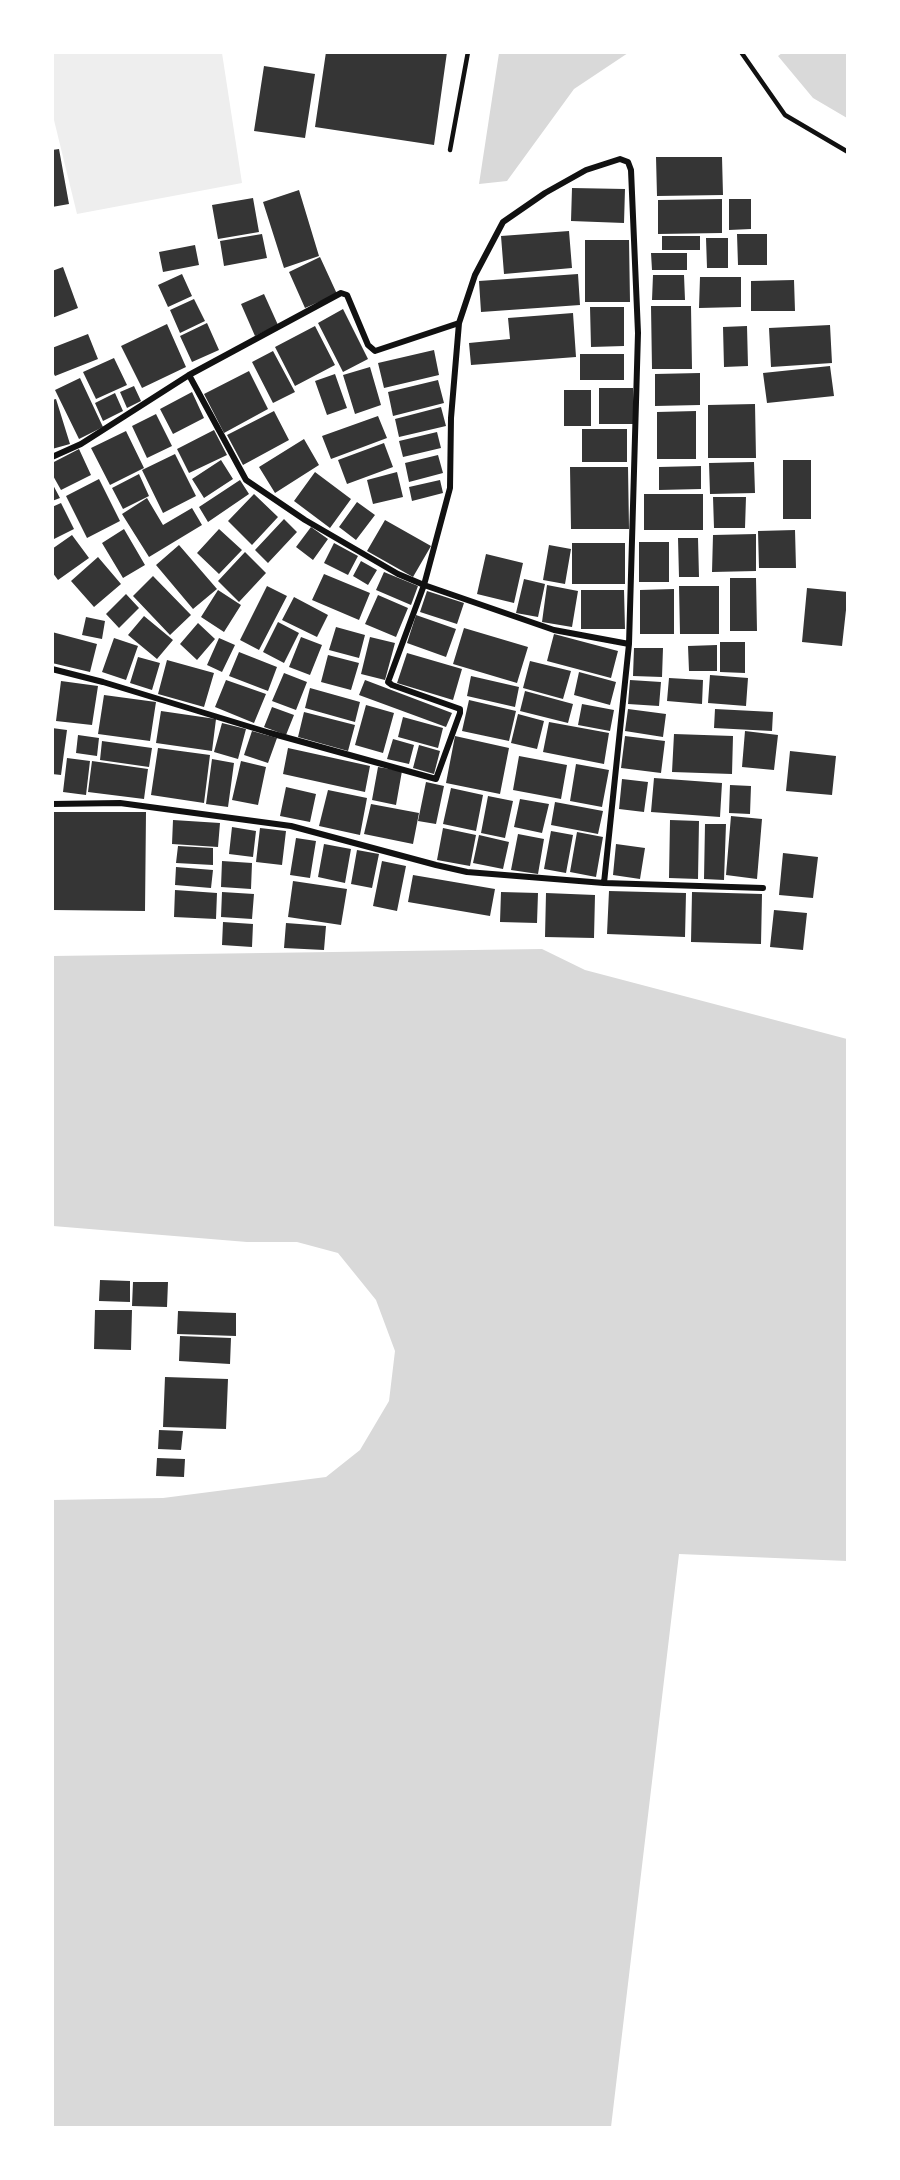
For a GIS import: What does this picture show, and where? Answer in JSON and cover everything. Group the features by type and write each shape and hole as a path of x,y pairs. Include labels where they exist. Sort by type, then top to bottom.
{"street":[{"path":"52,669 434,780 438,778 460,709 388,682 424,585 450,488 451,418 459,323 475,275 503,222 545,193 586,170 620,159 629,163 631,170 638,333 629,644 604,883"},
{"path":"52,457 81,444 189,375 341,293 347,295 368,345 375,351 459,323"},
{"path":"189,375 246,480 316,526 398,574 424,585 554,630 629,644"},
{"path":"52,804 120,803 291,826 455,870 537,879 604,883 763,888"}],"lane":[{"path":"450,150 468,52"},
{"path":"741,52 785,115 848,152"}],"shaded area":[{"path":"52,53 222,53 242,183 77,214 53,116"},
{"path":"499,53 628,53 574,89 507,181 479,184"},
{"path":"782,53 847,53 847,118 813,98 778,56"},
{"path":"542,949 585,970 847,1039 847,1561 679,1554 611,2127 53,2127 53,1500 163,1498 326,1477 360,1450 389,1401 395,1351 376,1300 338,1253 297,1242 247,1242 53,1226 53,956"}],"building":[{"path":"326,52 447,52 434,145 315,127"},
{"path":"264,66 315,74 305,138 254,131"},
{"path":"59,149 69,204 52,207 52,150"},
{"path":"656,157 722,157 723,195 657,196"},
{"path":"572,188 625,189 624,223 571,221"},
{"path":"299,190 319,256 284,268 263,202"},
{"path":"253,198 259,232 218,239 212,205"},
{"path":"722,199 722,233 658,234 658,200"},
{"path":"729,199 751,199 751,229 729,230"},
{"path":"569,231 572,268 504,274 501,236"},
{"path":"262,234 267,258 224,266 220,241"},
{"path":"737,234 767,234 767,265 738,265"},
{"path":"662,236 700,236 700,250 662,250"},
{"path":"706,238 728,238 728,268 707,268"},
{"path":"585,240 629,240 630,302 585,302"},
{"path":"195,245 199,265 163,272 159,252"},
{"path":"651,253 687,253 687,270 652,270"},
{"path":"320,257 337,294 305,308 289,272"},
{"path":"63,267 78,308 52,318 52,271"},
{"path":"182,274 192,296 168,307 158,285"},
{"path":"578,274 580,305 481,312 479,281"},
{"path":"653,275 684,275 685,300 652,300"},
{"path":"700,277 741,277 741,307 699,308"},
{"path":"794,280 795,311 751,311 751,281"},
{"path":"264,294 278,325 255,336 241,304"},
{"path":"194,299 205,321 180,333 170,310"},
{"path":"651,306 691,306 692,369 652,369"},
{"path":"590,307 624,307 624,346 591,347"},
{"path":"343,309 368,359 343,372 318,323"},
{"path":"573,313 576,357 471,365 469,343 510,339 508,318"},
{"path":"207,323 219,350 192,362 180,336"},
{"path":"167,324 186,367 142,388 121,346"},
{"path":"830,325 832,363 771,367 769,328"},
{"path":"315,326 335,365 295,386 275,347"},
{"path":"747,326 748,366 724,367 723,327"},
{"path":"88,334 98,359 55,376 52,370 52,348"},
{"path":"434,350 439,375 384,388 378,363"},
{"path":"273,351 295,392 273,403 252,362"},
{"path":"580,354 624,354 624,380 580,380"},
{"path":"114,358 127,385 96,399 83,372"},
{"path":"830,366 834,396 767,403 763,373"},
{"path":"370,367 381,405 355,414 343,375"},
{"path":"249,371 268,409 224,433 204,394"},
{"path":"700,373 700,405 655,406 655,374"},
{"path":"335,374 347,408 327,415 315,381"},
{"path":"80,378 103,427 79,439 55,390"},
{"path":"438,380 444,403 393,416 388,392"},
{"path":"134,386 141,401 127,408 120,392"},
{"path":"599,388 633,388 634,424 599,424"},
{"path":"564,390 591,390 591,426 564,426"},
{"path":"192,392 204,418 173,434 160,409"},
{"path":"115,393 123,411 103,421 95,403"},
{"path":"56,399 70,444 52,449 52,400"},
{"path":"755,404 756,458 708,458 708,405"},
{"path":"441,407 446,426 399,437 395,419"},
{"path":"274,411 289,440 243,465 227,435"},
{"path":"696,411 696,459 657,459 657,412"},
{"path":"156,414 172,446 147,458 132,426"},
{"path":"378,416 387,438 331,459 322,436"},
{"path":"582,429 627,429 627,462 582,462"},
{"path":"214,430 227,455 189,473 177,449"},
{"path":"126,431 144,468 110,485 91,448"},
{"path":"437,432 441,448 403,457 399,441"},
{"path":"304,439 319,465 275,493 259,467"},
{"path":"384,443 393,467 347,484 338,460"},
{"path":"79,449 91,475 61,490 52,474 52,463"},
{"path":"175,454 196,496 163,513 142,470"},
{"path":"438,455 443,473 409,482 405,463"},
{"path":"221,460 233,479 204,498 192,479"},
{"path":"783,460 811,460 811,519 783,519"},
{"path":"754,462 755,493 710,494 709,463"},
{"path":"701,466 701,489 659,490 659,467"},
{"path":"570,467 628,467 629,529 571,529"},
{"path":"315,472 351,499 330,528 294,501"},
{"path":"397,472 403,497 373,504 367,480"},
{"path":"139,474 149,496 123,509 112,488"},
{"path":"99,479 120,521 87,538 66,496"},
{"path":"240,480 249,494 208,522 199,507"},
{"path":"440,480 443,493 412,501 409,487"},
{"path":"52,483 60,498 52,501"},
{"path":"254,494 278,517 252,545 228,521"},
{"path":"644,494 703,494 703,530 644,530"},
{"path":"713,497 746,497 745,528 714,528"},
{"path":"147,498 163,525 192,508 202,525 149,557 122,514"},
{"path":"357,502 375,515 356,540 339,527"},
{"path":"61,503 74,529 52,540 52,507"},
{"path":"284,519 297,532 268,563 255,550"},
{"path":"385,520 431,546 413,577 367,551"},
{"path":"311,527 328,539 313,560 296,547"},
{"path":"124,529 145,565 123,578 102,543"},
{"path":"219,529 242,550 219,574 197,553"},
{"path":"795,530 796,568 759,568 758,531"},
{"path":"756,534 756,571 712,572 713,535"},
{"path":"72,535 89,558 58,580 52,572 52,549"},
{"path":"678,538 698,538 699,577 679,577"},
{"path":"639,542 669,542 669,582 639,582"},
{"path":"334,543 358,556 348,575 324,563"},
{"path":"572,543 625,543 625,584 572,584"},
{"path":"179,545 217,589 193,609 156,565"},
{"path":"549,545 571,549 565,584 543,580"},
{"path":"245,552 266,573 239,602 218,581"},
{"path":"486,554 523,563 514,603 477,594"},
{"path":"98,557 121,584 94,607 71,581"},
{"path":"361,561 377,570 368,585 353,576"},
{"path":"384,572 418,586 411,605 376,590"},
{"path":"324,574 370,593 359,620 312,600"},
{"path":"153,576 191,615 170,635 133,596"},
{"path":"730,578 756,578 757,631 730,631"},
{"path":"524,579 545,584 538,617 516,613"},
{"path":"547,585 578,591 572,627 542,622"},
{"path":"267,586 287,596 259,650 240,640"},
{"path":"679,586 719,586 719,634 680,634"},
{"path":"807,588 848,592 842,646 802,642"},
{"path":"674,589 674,634 640,634 640,590"},
{"path":"218,590 241,605 224,632 201,617"},
{"path":"581,590 624,590 625,629 581,629"},
{"path":"427,591 464,603 457,624 420,612"},
{"path":"126,594 139,608 119,628 106,614"},
{"path":"378,595 408,608 396,637 365,624"},
{"path":"294,597 328,615 317,637 282,620"},
{"path":"416,615 456,629 446,657 407,643"},
{"path":"144,616 173,640 157,659 128,635"},
{"path":"86,617 105,621 102,639 82,635"},
{"path":"278,622 299,633 284,663 263,652"},
{"path":"198,623 215,639 197,660 180,644"},
{"path":"336,627 365,635 359,658 329,650"},
{"path":"464,628 528,647 517,683 453,664"},
{"path":"52,632 97,644 90,672 52,663"},
{"path":"554,634 618,651 611,678 547,661"},
{"path":"301,637 322,645 310,675 289,667"},
{"path":"370,637 395,643 385,680 361,674"},
{"path":"114,638 138,646 126,680 102,672"},
{"path":"219,638 235,645 222,672 207,665"},
{"path":"720,642 745,642 745,673 720,672"},
{"path":"717,645 717,671 689,671 688,646"},
{"path":"634,648 663,648 662,677 633,676"},
{"path":"239,652 277,667 268,691 229,676"},
{"path":"407,653 462,669 453,700 397,683"},
{"path":"328,655 359,663 351,690 321,682"},
{"path":"138,657 160,663 152,690 130,683"},
{"path":"167,660 214,673 204,707 158,694"},
{"path":"530,661 571,671 563,699 523,688"},
{"path":"579,672 616,682 610,705 574,695"},
{"path":"284,673 307,682 296,710 272,701"},
{"path":"710,675 748,678 746,706 708,703"},
{"path":"471,676 519,687 515,707 467,696"},
{"path":"669,678 703,680 702,704 667,701"},
{"path":"226,680 266,694 254,723 215,707"},
{"path":"365,680 452,713 446,727 359,695"},
{"path":"630,680 661,682 659,706 628,704"},
{"path":"61,681 98,686 92,725 56,721"},
{"path":"310,688 360,702 355,722 305,708"},
{"path":"525,691 573,704 568,723 520,711"},
{"path":"104,695 156,702 150,741 98,734"},
{"path":"469,700 516,711 509,741 462,731"},
{"path":"582,704 614,710 610,731 578,725"},
{"path":"366,705 394,713 383,753 355,745"},
{"path":"272,707 294,715 286,735 264,727"},
{"path":"628,709 666,714 663,737 625,731"},
{"path":"715,709 773,712 772,731 714,728"},
{"path":"161,711 216,719 212,751 156,743"},
{"path":"304,712 355,725 348,751 298,737"},
{"path":"518,714 544,721 537,749 511,743"},
{"path":"403,717 443,728 438,748 398,737"},
{"path":"549,722 609,733 604,764 543,752"},
{"path":"222,723 246,729 238,759 214,752"},
{"path":"52,728 67,730 61,775 52,774"},
{"path":"252,731 277,738 268,763 244,755"},
{"path":"745,731 778,735 774,770 742,767"},
{"path":"674,734 733,736 732,774 672,772"},
{"path":"78,735 99,738 97,756 76,753"},
{"path":"455,736 509,748 500,794 446,783"},
{"path":"625,736 665,741 661,773 621,768"},
{"path":"393,739 414,745 409,764 387,759"},
{"path":"102,741 152,748 149,767 100,760"},
{"path":"419,745 440,751 434,774 413,768"},
{"path":"158,748 210,755 204,803 151,795"},
{"path":"288,748 370,766 365,792 283,774"},
{"path":"790,751 836,756 832,795 786,791"},
{"path":"519,756 567,765 561,799 513,790"},
{"path":"67,758 90,761 86,795 63,792"},
{"path":"212,759 234,763 228,807 206,804"},
{"path":"92,761 148,769 144,799 88,792"},
{"path":"241,761 266,767 258,805 232,800"},
{"path":"576,764 609,770 602,807 570,801"},
{"path":"378,767 402,771 396,805 372,800"},
{"path":"654,778 722,783 720,817 651,812"},
{"path":"622,779 648,782 644,812 619,809"},
{"path":"426,782 444,786 436,824 418,821"},
{"path":"730,785 751,786 750,814 729,813"},
{"path":"286,787 316,794 310,822 280,816"},
{"path":"451,788 483,795 476,831 443,824"},
{"path":"328,790 367,798 360,835 319,826"},
{"path":"488,796 513,801 505,838 481,833"},
{"path":"520,799 549,804 542,833 514,827"},
{"path":"555,802 603,811 598,834 551,825"},
{"path":"371,804 419,813 413,844 364,834"},
{"path":"52,812 146,812 145,911 52,910"},
{"path":"731,816 762,819 757,879 726,875"},
{"path":"173,820 220,823 218,847 172,844"},
{"path":"670,820 699,821 698,879 669,878"},
{"path":"705,824 726,824 724,880 704,879"},
{"path":"232,827 256,831 253,857 229,854"},
{"path":"260,828 286,831 282,865 256,862"},
{"path":"443,828 476,835 470,866 437,860"},
{"path":"551,831 573,835 566,873 544,869"},
{"path":"577,832 603,837 596,877 570,872"},
{"path":"518,834 544,839 538,874 511,870"},
{"path":"479,835 509,842 503,869 473,863"},
{"path":"296,838 316,841 310,878 290,875"},
{"path":"324,844 351,849 345,883 318,877"},
{"path":"616,844 645,848 640,879 613,875"},
{"path":"178,846 213,848 213,865 176,863"},
{"path":"357,850 379,854 372,888 351,884"},
{"path":"783,853 818,857 813,898 779,895"},
{"path":"222,861 252,863 251,889 221,887"},
{"path":"382,861 406,866 397,911 373,906"},
{"path":"176,867 213,870 211,888 175,885"},
{"path":"413,875 495,889 490,916 408,902"},
{"path":"293,881 347,889 341,925 288,917"},
{"path":"175,890 217,893 216,919 174,917"},
{"path":"609,891 686,893 685,937 607,934"},
{"path":"222,892 254,894 252,919 221,917"},
{"path":"501,892 538,893 537,923 500,922"},
{"path":"692,892 762,894 761,944 691,942"},
{"path":"546,893 595,895 594,938 545,937"},
{"path":"774,910 807,913 803,950 770,947"},
{"path":"223,922 253,924 252,947 222,945"},
{"path":"286,923 326,926 324,950 284,948"},
{"path":"100,1280 130,1281 130,1302 99,1301"},
{"path":"133,1282 168,1282 167,1307 132,1306"},
{"path":"95,1310 132,1310 131,1350 94,1349"},
{"path":"178,1311 236,1313 236,1336 177,1334"},
{"path":"180,1336 231,1338 230,1364 179,1361"},
{"path":"165,1377 228,1379 226,1429 163,1427"},
{"path":"159,1430 183,1431 181,1450 158,1449"},
{"path":"157,1458 185,1459 184,1477 156,1476"}]}
